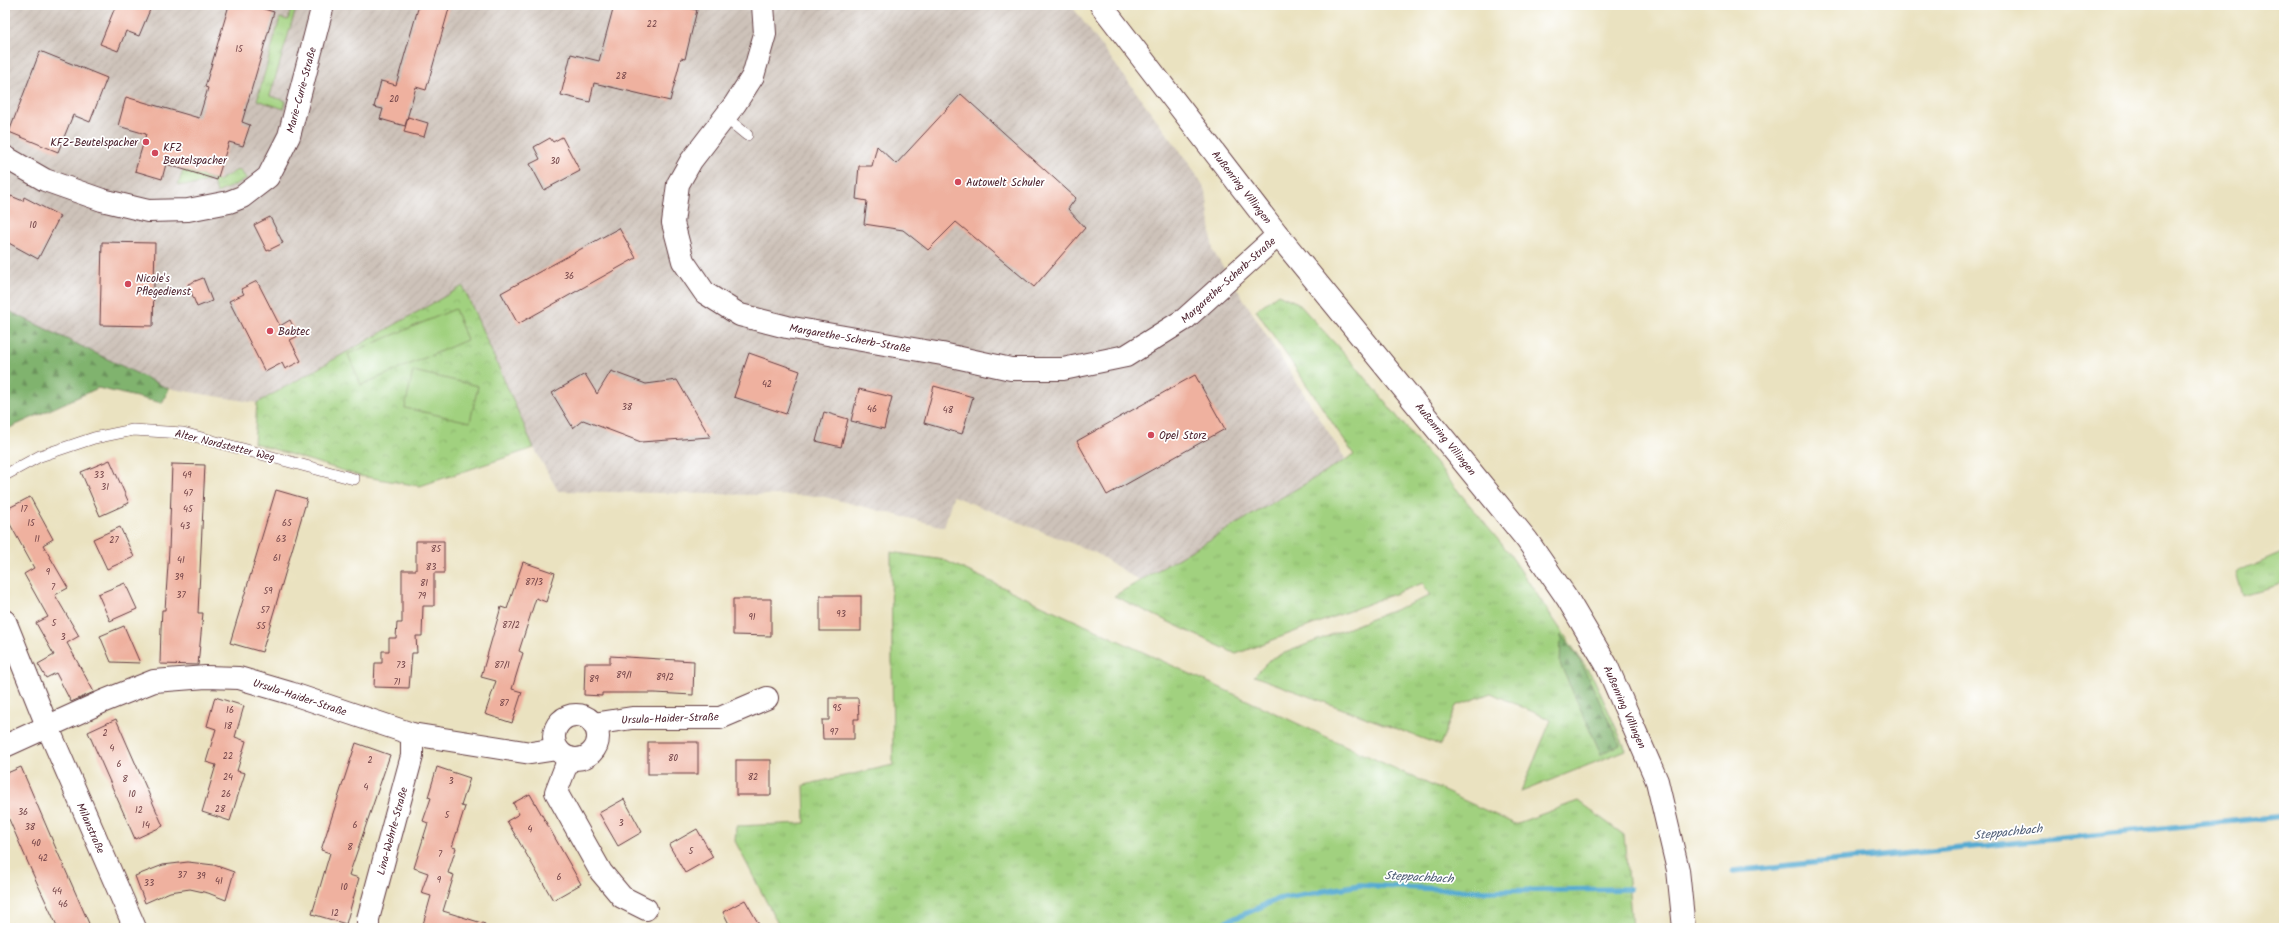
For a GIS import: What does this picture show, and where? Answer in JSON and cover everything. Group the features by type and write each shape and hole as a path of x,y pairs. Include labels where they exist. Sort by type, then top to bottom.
{"street":[{"name":"Marie-Curie-Straße","path":"5,157 46,180 102,200 148,211 188,210 229,202 242,197 268,177 289,136 323,5"},
{"name":"Margarethe-Scherb-Straße","path":"763,5 765,34 753,76 725,117 691,160 678,184 673,223 683,261 705,293 740,315 787,327 942,354 1011,369 1063,369 1126,356 1153,340 1185,319 1278,234"},
{"name":"Außenring Villingen","path":"1101,5 1278,234 1526,540 1567,598 1606,664 1658,781 1678,870 1684,928"},
{"name":"Milanstraße","path":"5,621 48,728 135,928"},
{"name":"Ursula-Haider-Straße","path":"48,728 104,701 154,681 206,677 238,678 290,693 412,734 531,753 563,753"},
{"name":"Ursula-Haider-Straße","path":"593,724 632,718 720,718 767,698"},
{"path":"563,753 582,758 594,750 598,737 593,724 581,716 566,717 556,727 554,734 563,753 556,792 602,872 622,897 646,909"},
{"path":"5,746 48,728"},
{"name":"Lina-Wehrle-Straße","path":"368,928 368,919 412,756 412,734"}],"lane":[{"path":"725,117 747,135"},
{"name":"Alter Nordstetter Weg","path":"5,475 40,456 94,438 133,430 183,433 354,479"}],"shaded area":[{"path":"5,5 1071,5 1189,163 1206,191 1213,251 1413,565 1229,639 1096,553 953,496 944,527 821,496 558,491 534,448 463,286 257,403 75,373 5,419"}],"green space":[{"path":"292,5 297,5 270,96 286,101 284,109 257,100 280,18 288,20"},
{"path":"239,169 247,179 217,193 212,179 218,181"},
{"path":"183,170 212,179 193,185 178,185"},
{"path":"463,286 534,448 420,486 360,476 254,443 257,403"},
{"path":"1278,294 1298,303 1360,371 1509,553 1594,679 1626,750 1521,792 1551,720 1491,693 1456,706 1440,745 1254,676 1272,658 1430,596 1423,583 1236,654 1114,596 1354,455 1256,310"},
{"path":"5,309 169,389 162,403 98,388 5,430"},
{"path":"455,309 467,340 361,385 348,354"},
{"path":"413,371 478,386 470,422 405,408"},
{"path":"891,552 944,560 1515,824 1578,801 1624,835 1632,928 780,928 735,841 736,826 805,823 804,785 893,765"},
{"path":"2284,552 2284,583 2243,595 2236,573"},
{"path":"1561,635 1579,658 1620,745 1601,754 1560,664"}],"building":[{"path":"116,5 152,5 139,36 126,31 118,51 100,44"},
{"path":"229,5 251,5 274,12 242,122 250,125 243,146 229,142 217,180 166,164 162,179 135,171 146,134 118,126 126,97 199,118 208,88 205,87"},
{"path":"419,5 450,5 426,90 416,87 405,126 380,119 383,109 374,107 381,81 396,85"},
{"path":"614,5 676,5 697,10 685,59 681,58 670,101 594,83 590,102 561,95 571,54 599,61"},
{"path":"40,51 107,78 90,122 73,115 58,152 9,132"},
{"name":"Autowelt Schuler","path":"961,94 1076,198 1068,209 1085,228 1034,287 956,222 928,250 903,230 864,224 867,201 856,199 859,166 872,166 877,146 896,164"},
{"path":"408,117 428,123 424,137 404,132"},
{"path":"562,137 580,171 544,190 530,164 540,159 534,147 550,138 553,142"},
{"path":"11,196 23,201 24,197 60,216 38,259 5,241 5,208"},
{"path":"270,217 283,243 267,251 254,225"},
{"path":"619,228 636,258 518,324 501,293"},
{"name":"Nicole's Pflegedienst","path":"102,242 155,243 153,326 100,325"},
{"path":"203,278 212,301 197,307 188,284"},
{"name":"Babtec","path":"257,281 280,326 290,320 298,336 290,340 301,361 285,369 282,363 265,372 229,301 244,294 241,289"},
{"path":"749,353 800,371 786,414 734,397"},
{"path":"611,371 646,384 677,380 710,437 641,442 583,420 573,428 552,393 585,374 597,394"},
{"name":"Opel Storz","path":"1195,375 1225,429 1107,495 1077,441"},
{"path":"934,386 973,397 962,434 924,423"},
{"path":"859,389 892,397 884,429 851,421"},
{"path":"824,412 848,419 841,447 816,441"},
{"path":"110,460 129,503 100,516 81,472"},
{"path":"172,464 205,465 198,613 203,613 198,665 160,664 162,610 165,610 169,550"},
{"path":"276,490 307,499 262,652 230,643"},
{"path":"30,497 53,539 43,545 68,588 55,595 79,636 67,643 94,692 71,702 56,673 46,678 38,664 54,655 36,623 48,617 24,574 34,568 5,515 5,510"},
{"path":"120,527 134,557 107,569 93,539"},
{"path":"416,541 444,541 444,573 434,573 434,606 423,606 422,636 416,636 417,653 412,653 409,688 374,687 375,663 382,663 382,651 389,651 389,638 396,638 397,623 402,623 402,570 416,570"},
{"path":"523,562 555,573 546,602 536,598 519,651 523,653 512,689 522,692 512,723 485,714 496,681 481,677 501,607 507,609"},
{"path":"125,583 137,609 110,621 98,594"},
{"path":"820,596 861,596 861,631 820,631"},
{"path":"733,599 771,599 771,636 733,635"},
{"path":"124,626 140,663 111,662 100,636"},
{"path":"610,656 694,661 693,695 602,693 602,696 584,695 585,663 610,663"},
{"path":"215,697 244,706 235,737 246,741 237,771 245,773 230,821 202,812 216,765 206,762 216,729 207,726"},
{"path":"829,698 858,698 859,719 854,719 854,739 823,739 822,720 829,720"},
{"path":"116,719 163,826 135,839 88,732"},
{"path":"648,742 698,742 698,774 648,774"},
{"path":"356,743 390,755 349,875 359,878 346,924 312,914 330,853 321,850"},
{"path":"736,760 771,760 771,795 736,795"},
{"path":"21,767 91,928 58,928 5,810 5,774"},
{"path":"437,767 470,778 461,806 465,807 452,847 456,848 448,873 454,875 443,911 485,924 485,928 422,928 431,896 421,893 428,873 414,868 428,823 423,821 431,798 428,797"},
{"path":"530,794 581,884 553,900 507,821 519,814 513,803"},
{"path":"624,799 642,832 618,846 599,813"},
{"path":"697,829 713,857 685,873 669,845"},
{"path":"188,862 214,865 234,872 226,900 208,893 190,889 170,892 145,903 135,876 163,865"},
{"path":"745,900 761,928 731,928 723,912"}],"waterway":[{"name":"Steppachbach","path":"1733,871 2284,816"},
{"name":"Steppachbach","path":"1213,928 1278,899 1360,885 1482,891 1630,889"}],"place":[{"name":"KFZ-Beutelspacher","path":"146,142"},
{"name":"KFZ Beutelspacher","path":"155,153"},
{"name":"Autowelt Schuler","path":"958,182"},
{"name":"Nicole's Pflegedienst","path":"128,284"},
{"name":"Babtec","path":"270,331"},
{"name":"Opel Storz","path":"1151,435"}]}
